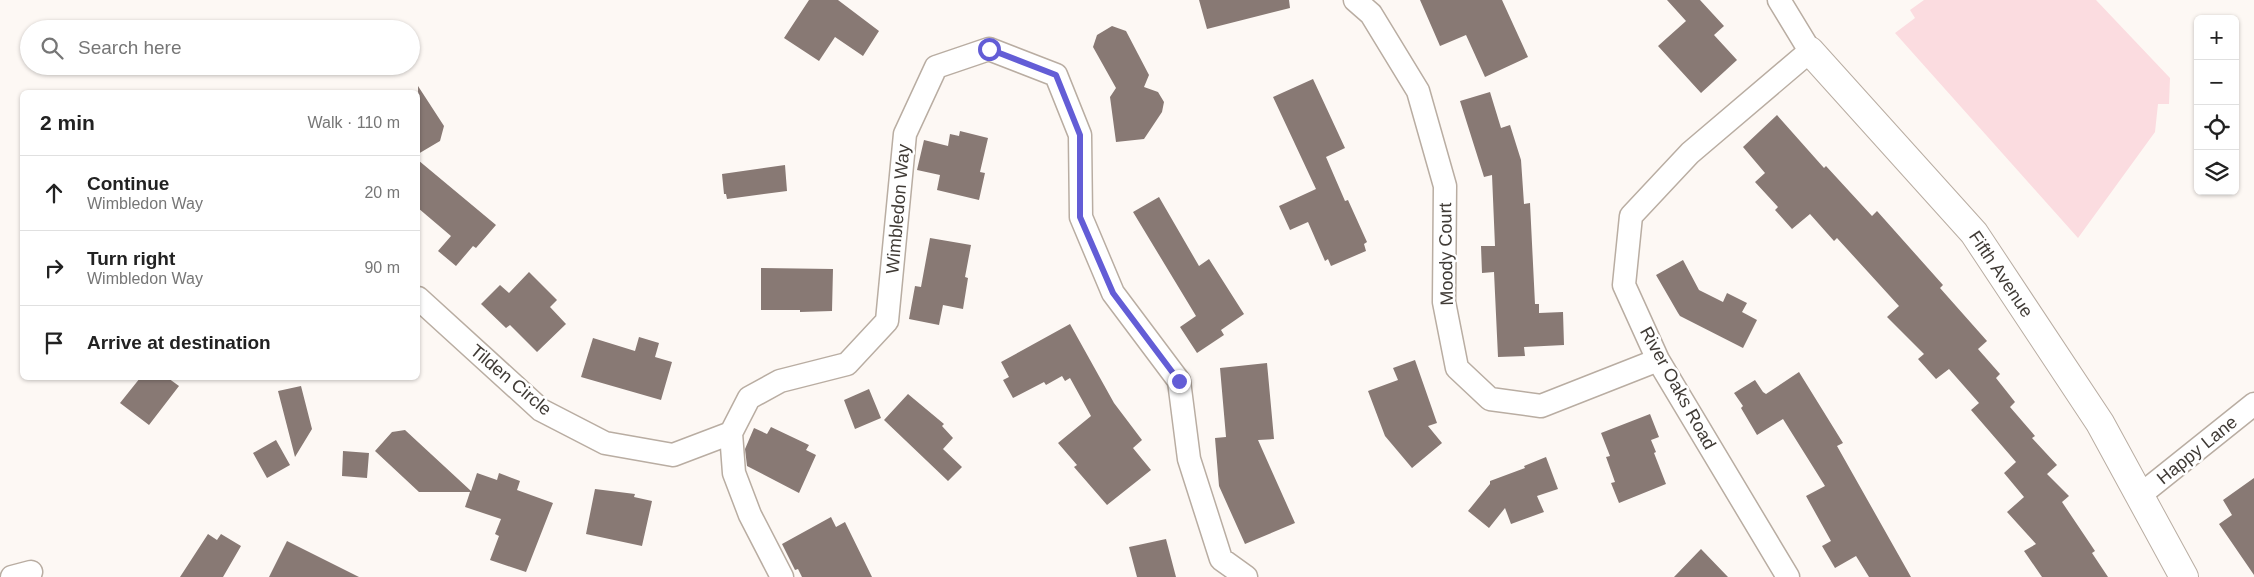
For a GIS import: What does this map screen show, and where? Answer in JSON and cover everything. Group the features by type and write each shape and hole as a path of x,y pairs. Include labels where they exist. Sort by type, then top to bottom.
{"street":[{"name":"Moody Court","path":"1354,0 1371,14 1418,91 1445,186 1444,302 1457,368 1490,399 1541,406 1658,360"},
{"name":"Fifth Avenue","path":"1779,0 1810,51 1974,233 2100,423 2184,577"},
{"name":"Wimbledon Way","path":"782,577 750,515 734,473 732,433 749,398 780,381 848,364 887,321 905,134 936,67 989,49 1056,75 1080,135 1080,217 1113,293 1179,381 1189,459 1221,559 1246,577"},
{"name":"River Oaks Road","path":"1788,577 1658,360 1624,285 1631,216 1690,153 1810,51"},
{"name":"Tilden Circle","path":"420,300 541,410 605,443 673,455 732,433"},
{"name":"Happy Lane","path":"2139,496 2254,404"}],"shaded area":[{"path":"1924,0 2096,0 2170,78 2169,104 2158,104 2155,132 2078,238 1895,33 1915,18 1910,10"}],"building":[{"path":"809,0 838,0 879,31 863,56 835,37 819,61 784,38"},
{"path":"1199,0 1289,0 1290,8 1207,29"},
{"path":"1420,0 1502,0 1528,57 1485,77 1466,35 1440,46"},
{"path":"1667,0 1700,0 1724,26 1714,35 1737,60 1701,93 1658,46 1686,21"},
{"path":"1112,26 1126,31 1149,75 1144,87 1158,92 1164,102 1162,112 1144,139 1116,142 1110,97 1116,88 1093,47 1097,35"},
{"path":"1313,79 1345,148 1326,157 1345,201 1348,200 1367,242 1364,244 1366,251 1331,266 1328,259 1325,261 1308,222 1290,230 1279,206 1316,189 1273,97"},
{"path":"418,86 444,126 440,141 420,153 420,90 418,90"},
{"path":"1490,92 1501,128 1510,125 1521,160 1524,204 1530,203 1535,304 1539,304 1539,313 1563,312 1564,345 1524,347 1525,356 1498,357 1494,272 1482,273 1481,246 1495,246 1492,175 1484,177 1460,101"},
{"path":"1777,115 1824,168 1826,166 1872,216 1877,211 1943,285 1940,288 1987,341 1978,349 2000,374 1996,378 2015,402 2010,407 2035,436 2032,438 2057,465 2047,474 2069,496 2062,502 2095,551 2092,553 2108,577 2042,577 2024,551 2036,544 2007,512 2024,497 2004,473 2016,462 1971,410 1979,403 1949,369 1936,379 1918,359 1924,354 1887,317 1899,306 1837,238 1834,241 1810,214 1792,229 1775,210 1778,207 1755,182 1765,173 1743,147"},
{"path":"960,131 988,138 980,172 985,173 979,200 937,190 940,175 917,170 924,140 948,146 950,134 959,136"},
{"path":"420,162 496,225 476,248 473,246 456,266 438,251 451,236 420,210"},
{"path":"785,165 787,191 727,199 726,194 724,194 722,174"},
{"path":"1159,197 1199,266 1209,259 1244,314 1221,330 1224,335 1197,353 1180,327 1196,316 1133,212"},
{"path":"930,238 971,245 965,277 968,278 963,309 943,305 939,325 909,319 915,286 921,287"},
{"path":"1683,260 1699,290 1723,302 1727,293 1747,303 1742,312 1757,320 1743,348 1680,316 1656,275"},
{"path":"761,268 833,269 832,311 761,310"},
{"path":"529,272 557,300 550,307 566,324 537,352 510,325 506,328 481,304 500,285 509,293"},
{"path":"1070,324 1114,403 1142,440 1133,448 1151,470 1107,505 1074,467 1077,465 1058,443 1091,416 1070,378 1065,381 1062,376 1046,385 1044,382 1013,398 1003,380 1009,377 1001,362"},
{"path":"639,337 659,343 655,357 672,362 661,400 581,377 593,338 635,351"},
{"path":"1415,360 1437,423 1428,426 1442,443 1412,468 1385,436 1368,391 1398,380 1393,368"},
{"path":"1267,363 1274,439 1258,440 1295,523 1245,544 1219,486 1215,438 1226,437 1220,368"},
{"path":"1799,372 1843,443 1837,446 1911,577 1869,577 1856,556 1835,568 1822,546 1831,541 1806,496 1825,486 1783,419 1757,435 1741,408 1743,406 1734,393 1755,380 1766,394"},
{"path":"138,380 171,380 179,386 149,425 120,403"},
{"path":"301,386 312,429 295,457 278,391"},
{"path":"869,389 881,418 855,429 844,400"},
{"path":"908,394 944,424 942,426 953,438 943,449 962,467 948,481 884,420"},
{"path":"1650,414 1659,437 1651,440 1666,484 1619,503 1611,483 1615,482 1606,457 1610,456 1601,433"},
{"path":"771,427 809,445 806,450 816,455 799,493 747,466 745,449 754,428 767,434"},
{"path":"405,430 471,491 477,473 497,480 499,473 520,481 517,490 553,503 526,572 490,560 499,536 495,534 501,519 465,507 470,492 419,492 375,451 392,432"},
{"path":"276,440 290,465 267,478 253,453"},
{"path":"343,451 369,453 367,478 342,476"},
{"path":"1546,457 1558,489 1537,496 1544,512 1511,524 1505,508 1489,528 1468,511 1490,484 1490,481 1525,468 1524,466"},
{"path":"2254,478 2254,575 2219,524 2232,515 2223,500"},
{"path":"595,489 635,494 634,497 652,501 642,546 586,534"},
{"path":"831,517 836,527 845,522 872,577 802,577 798,569 795,570 782,544"},
{"path":"208,534 217,540 221,534 241,546 223,577 180,577"},
{"path":"1166,539 1176,577 1137,577 1129,547"},
{"path":"287,541 359,577 269,577"},
{"path":"1701,549 1728,577 1674,577"}],"route":[{"path":"989,49 1056,75 1080,135 1080,217 1113,293 1179,381"}]}
